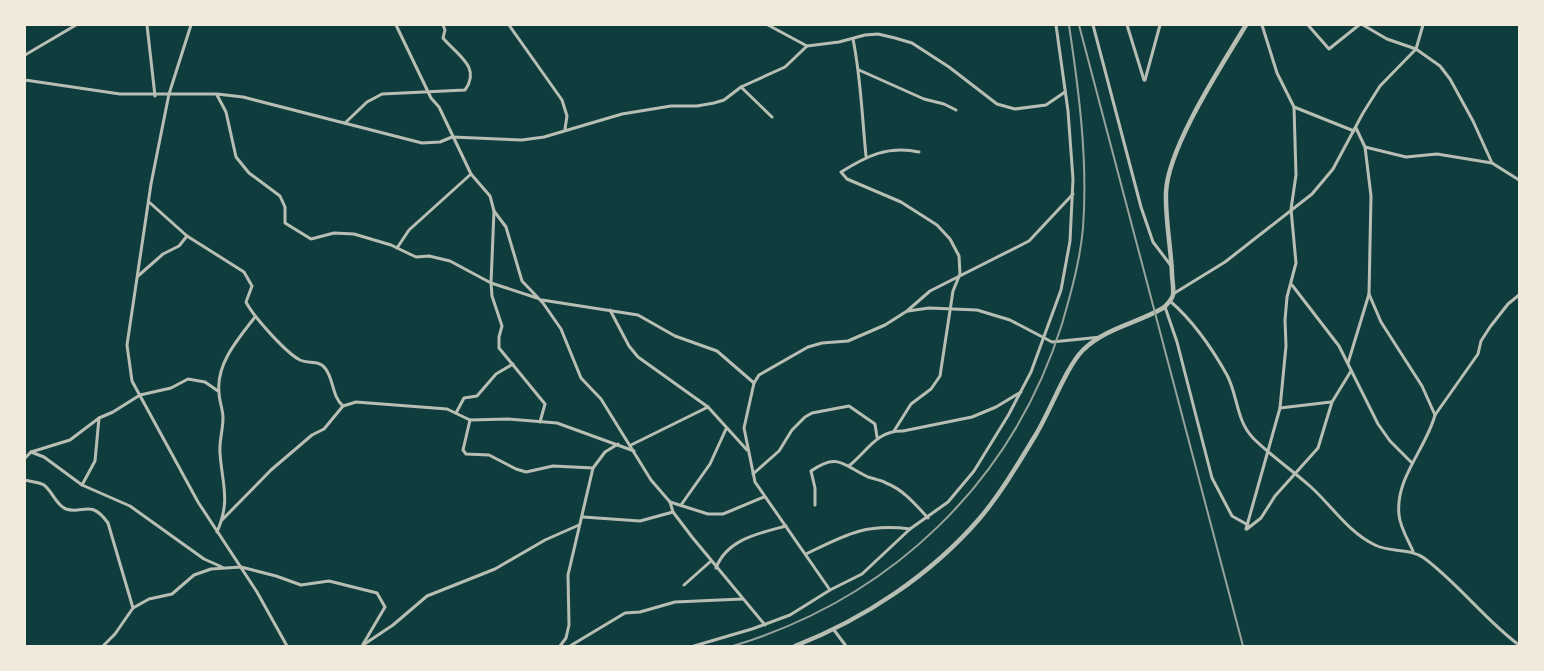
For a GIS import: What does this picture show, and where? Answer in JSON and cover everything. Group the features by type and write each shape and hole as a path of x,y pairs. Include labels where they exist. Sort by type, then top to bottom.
{"street":[{"path":"25,55 76,25"},
{"path":"147,25 155,96"},
{"path":"191,25 169,94 148,202 127,345 132,381 176,465 241,567 287,646"},
{"path":"396,25 428,92 439,107 471,174 490,196 494,210 492,296 502,326 498,337 499,348 545,404 540,422"},
{"path":"345,123 367,102 382,94 465,90 471,82 472,74 469,65 442,38 445,30 443,25"},
{"path":"509,25 562,100 567,116 565,129"},
{"path":"768,25 807,46"},
{"path":"694,646 765,625 803,609 830,590 862,574 910,530 948,502 974,471 1021,392 1031,372 1061,290 1070,241 1073,194 1065,92 1056,25"},
{"path":"1093,25 1141,207 1153,242 1161,256 1172,268"},
{"path":"1128,25 1144,80 1160,25"},
{"path":"795,646 834,630 911,581 931,566 980,518 1007,481 1036,434 1074,361 1083,350 1102,337 1165,307 1170,301 1173,294 1166,189 1172,166 1184,136 1246,25"},
{"path":"1262,25 1277,73 1294,108 1296,175 1291,208 1296,264 1285,320 1286,346 1280,408 1246,529 1261,518 1275,496 1318,448 1332,402 1351,370"},
{"path":"1308,25 1329,49 1361,25 1387,38 1416,49 1440,66 1450,79 1492,163"},
{"path":"1173,294 1225,262 1291,208 1312,194 1332,169 1380,86 1416,49 1423,25"},
{"path":"25,80 120,94 155,96 169,94 217,94 260,100 422,143 440,142 452,137 522,140 544,137 565,129 622,114 671,106 714,104 724,100 741,87 785,68 807,46 878,34 912,44 980,89 997,104 1035,108 1046,105 1065,92"},
{"path":"853,39 859,70 866,156"},
{"path":"859,70 924,99 944,104 956,110"},
{"path":"741,87 772,117"},
{"path":"217,94 226,112 236,157 248,173 280,196 286,207 285,220 288,226 308,238 334,233 354,234 397,248 416,257 429,256 450,261 491,283 548,302 638,315 675,336 717,351 754,383"},
{"path":"1294,108 1355,130 1365,147 1371,196 1369,294 1348,363"},
{"path":"1365,147 1406,156 1437,154 1492,163 1519,180"},
{"path":"894,431 912,404 931,389 940,376 953,291 960,274 957,252 950,239 936,226 901,202 847,179 841,172 866,156 902,148 919,152"},
{"path":"397,248 409,230 471,174"},
{"path":"830,590 764,497 753,474 744,428 754,383 759,376 808,347 822,342 848,341 885,325 907,311 930,291 960,274 1029,241 1073,194"},
{"path":"148,202 187,236 248,277 252,286 246,302 255,317 299,360 321,365 326,369 337,399 343,406"},
{"path":"494,210 506,227 522,281 539,299 561,329 581,378 601,399 631,444 651,480 670,502 673,512 711,562 765,625"},
{"path":"138,276 163,254 179,246 187,236"},
{"path":"1291,284 1331,333 1378,424 1390,441 1412,464"},
{"path":"1369,294 1381,322 1422,386 1435,415"},
{"path":"1519,295 1508,304 1490,327 1481,341 1478,354 1435,415 1405,481 1399,516 1413,551 1441,571 1519,645"},
{"path":"1170,301 1186,314 1228,376 1239,415 1252,437 1294,475 1311,487 1354,533 1376,545 1401,552 1413,551"},
{"path":"1165,307 1177,342 1212,478 1232,516 1248,525"},
{"path":"610,310 629,346 638,357 708,407 726,429 748,450"},
{"path":"907,311 977,310 1010,320 1043,338 1056,342 1091,336 1102,337"},
{"path":"217,532 222,520 225,483 220,452 223,415 218,391 226,359 255,317"},
{"path":"456,413 464,398 477,396 496,374 513,364"},
{"path":"25,458 31,452 70,440 100,418 140,395 171,388 188,380 204,382 218,391"},
{"path":"850,465 877,437 894,431 903,431 972,417 996,407 1021,392"},
{"path":"222,520 271,470 312,435 324,429 335,419 343,406 356,402 446,409 470,420 508,419 557,423 577,432 618,444 634,451"},
{"path":"1280,408 1332,402"},
{"path":"753,474 779,451 798,422 812,413 849,406 875,424 877,437"},
{"path":"631,444 708,407"},
{"path":"82,484 95,461 100,418"},
{"path":"470,420 463,450 466,454 489,455 526,472 553,466 592,468"},
{"path":"681,505 710,464 726,429"},
{"path":"560,646 566,638 570,625 568,575 579,525 583,517 592,468 605,452 618,444"},
{"path":"31,452 44,457 82,484 130,506 204,559 222,568"},
{"path":"815,505 815,488 811,471 822,463 832,461 850,465 868,477 886,482 914,502 928,518"},
{"path":"25,480 44,485 64,508 71,510 88,508 104,518 108,523 133,608"},
{"path":"670,502 708,514 722,514 764,497"},
{"path":"583,517 640,521 673,512"},
{"path":"362,646 393,625 427,596 495,568 546,540 579,525"},
{"path":"716,568 724,553 742,539 786,526"},
{"path":"806,554 860,530 884,526 910,530"},
{"path":"684,585 711,562"},
{"path":"103,646 115,634 133,608 149,599 178,591 194,575 222,568 241,567 302,585 329,581 377,593 385,606 362,646"},
{"path":"570,646 625,613 640,612 675,602 742,599"},
{"path":"834,630 846,646"}],"railway":[{"path":"733,646 790,625 844,598 893,565 938,527 978,483 1012,435 1040,382 1062,324 1075,277 1082,240 1084,203 1083,152 1079,101 1069,25"},
{"path":"1079,25 1243,646"}]}
